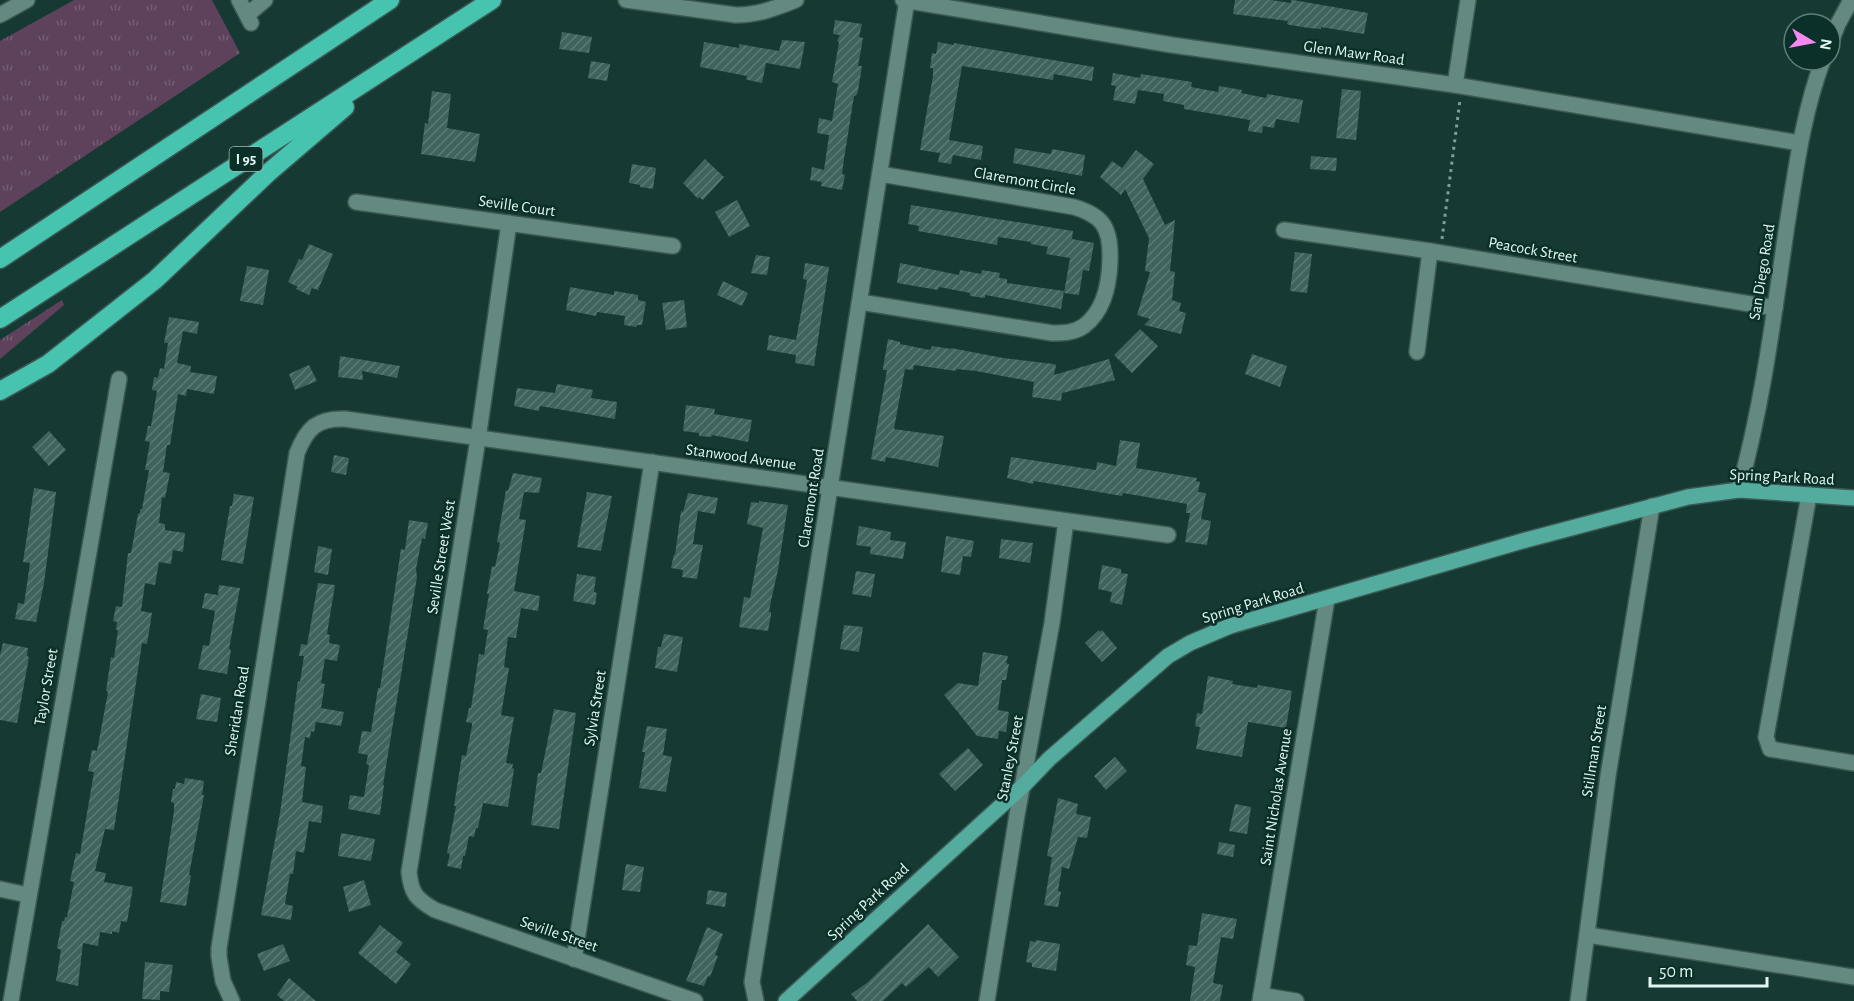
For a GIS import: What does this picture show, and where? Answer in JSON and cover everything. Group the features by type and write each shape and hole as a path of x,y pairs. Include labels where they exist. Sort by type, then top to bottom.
{"highway":[{"path":"0,259 390,0"},
{"name":"I 95","path":"0,319 492,0"},
{"path":"0,391 48,364 155,280 268,173 395,63"},
{"path":"0,245 62,217"}],"main road":[{"name":"Spring Park Road","path":"786,1001 1024,785 1049,759 1168,656 1190,643 1230,626 1526,540 1688,496 1739,490 1854,498"}],"street":[{"path":"0,15 27,0"},
{"path":"239,0 249,19 265,0"},
{"path":"626,0 749,15 796,0"},
{"name":"Glen Mawr Road","path":"906,0 1172,45 1458,86 1800,143"},
{"name":"Claremont Road","path":"756,1001 752,982 861,302 906,0"},
{"path":"1458,86 1468,0"},
{"path":"1842,17 1851,0"},
{"name":"San Diego Road","path":"1739,490 1764,378 1800,143 1819,72"},
{"name":"Claremont Circle","path":"861,302 1052,333 1068,333 1083,327 1094,316 1103,300 1107,279 1111,250 1108,233 1102,222 1090,213 1074,207 880,174"},
{"name":"Seville Court","path":"356,202 673,246"},
{"name":"Seville Street West","path":"414,895 410,872 478,439 509,223"},
{"name":"Peacock Street","path":"1284,230 1435,251 1775,308"},
{"path":"1417,352 1435,251"},
{"name":"Taylor Street","path":"11,1001 119,379"},
{"name":"Stanwood Avenue","path":"310,429 318,423 331,419 345,419 1168,535"},
{"name":"Sheridan Road","path":"232,1001 223,981 219,948 297,453 310,429"},
{"name":"Sylvia Street","path":"574,958 652,462"},
{"path":"1809,495 1766,737 1770,749 1854,763"},
{"name":"Stillman Street","path":"1578,1001 1608,776 1652,506"},
{"name":"Stanley Street","path":"987,1001 1017,815 1052,623 1066,521"},
{"name":"Saint Nicholas Avenue","path":"1260,998 1327,598"},
{"path":"0,889 28,895"},
{"name":"Seville Street","path":"414,895 423,904 435,910 695,1001"},
{"path":"1588,935 1854,977"},
{"path":"1260,998 1296,1001"}],"path":[{"path":"1435,251 1458,86"}],"green space":[{"path":"74,0 212,0 240,53 0,212 0,41"},
{"path":"62,300 64,305 0,359 0,340"}],"building":[{"path":"1235,0 1271,0 1291,3 1293,0 1368,13 1364,34 1321,27 1321,29 1309,28 1287,24 1288,21 1233,14"},
{"path":"835,20 862,24 859,37 863,38 858,66 862,66 858,91 854,96 842,174 845,175 842,190 821,186 822,182 810,180 812,167 824,170 829,135 817,133 819,118 832,121 838,84 832,82 839,42 837,41 840,35 833,34"},
{"path":"562,32 592,37 589,53 559,49"},
{"path":"782,40 805,42 800,69 766,63 762,83 748,80 747,76 700,67 704,42 739,48 739,44 779,51"},
{"path":"938,42 1094,67 1092,81 1054,74 1053,80 962,66 949,140 983,146 981,160 953,155 951,164 938,162 940,153 920,150 933,76 933,68 930,68 932,53 936,54"},
{"path":"591,61 610,64 607,81 588,78"},
{"path":"1113,73 1140,78 1141,74 1192,82 1191,87 1218,92 1219,86 1242,90 1241,93 1266,98 1267,94 1303,100 1299,123 1276,119 1274,128 1263,126 1262,133 1248,131 1250,120 1184,109 1184,105 1163,101 1164,94 1138,90 1135,104 1113,100 1116,86 1111,85"},
{"path":"1342,89 1361,91 1356,140 1336,138"},
{"path":"432,91 451,94 447,128 480,134 475,162 421,154"},
{"path":"1015,148 1051,154 1052,149 1085,155 1082,176 1013,163"},
{"path":"1136,150 1154,164 1143,179 1165,225 1175,220 1170,271 1175,272 1172,300 1181,303 1179,311 1186,313 1181,334 1144,325 1150,319 1137,315 1150,272 1145,271 1149,238 1125,189 1121,195 1100,177 1112,161 1122,168"},
{"path":"1311,156 1337,158 1336,171 1310,169"},
{"path":"705,159 724,177 703,200 699,197 698,199 683,183"},
{"path":"632,164 656,168 653,189 629,183"},
{"path":"737,200 750,226 729,237 715,212"},
{"path":"911,205 1073,231 1072,239 1094,243 1089,271 1083,270 1079,295 1064,293 1070,258 1046,254 1048,247 1031,244 1031,242 998,237 997,245 918,231 919,226 908,224"},
{"path":"309,244 333,254 318,290 312,288 309,295 288,282"},
{"path":"1295,252 1312,254 1307,293 1290,291"},
{"path":"756,255 770,257 767,275 751,273"},
{"path":"805,263 829,267 814,366 795,363 796,355 767,350 769,335 796,340 807,280 803,279"},
{"path":"900,263 959,275 960,270 981,274 982,270 1000,273 999,278 1007,279 1007,283 1064,291 1061,309 985,295 985,298 970,296 970,293 939,287 938,290 897,283"},
{"path":"247,266 269,270 263,305 240,301"},
{"path":"723,281 748,293 742,306 717,295"},
{"path":"570,287 614,295 614,291 638,295 638,300 646,302 642,325 636,327 624,325 625,316 597,312 596,316 566,310"},
{"path":"684,300 687,327 666,330 662,303"},
{"path":"169,317 199,322 197,334 183,331 177,363 191,366 190,372 217,376 214,394 187,389 186,396 178,394 163,472 170,473 165,498 162,497 159,523 165,524 165,530 185,533 183,552 173,550 171,564 159,562 155,585 145,583 141,611 152,613 147,644 142,643 114,830 105,829 95,871 106,873 104,882 133,887 127,922 121,921 119,933 100,932 98,946 83,943 78,986 56,981 61,950 57,948 62,921 67,917 74,882 70,881 76,853 80,854 94,772 88,771 92,750 97,751 108,692 106,691 111,657 114,658 118,630 116,630 117,622 113,621 116,606 122,607 128,553 131,553 149,470 145,470 150,442 145,441 148,426 151,426 157,391 152,390 154,377 158,378 160,368 164,369 168,343 164,343"},
{"path":"1140,329 1158,346 1132,373 1114,355"},
{"path":"888,339 930,350 932,346 951,348 1003,358 1053,364 1056,365 1054,375 1109,359 1115,380 1062,393 1061,401 1032,397 1034,382 976,371 956,369 956,371 914,365 913,370 905,369 894,429 944,436 938,467 886,457 885,462 871,459 887,370 883,368"},
{"path":"1252,354 1287,366 1280,387 1245,374"},
{"path":"340,356 400,366 397,378 362,371 363,380 338,377"},
{"path":"309,365 317,381 295,390 289,374"},
{"path":"557,384 593,390 591,398 617,402 615,419 540,406 539,411 514,406 517,388 555,393"},
{"path":"686,405 715,409 714,414 752,420 748,442 712,435 711,437 699,436 699,433 683,431"},
{"path":"49,431 66,450 49,466 32,447"},
{"path":"1120,440 1140,443 1136,468 1197,478 1196,481 1200,482 1198,492 1206,493 1201,519 1211,521 1207,545 1185,542 1190,513 1186,513 1187,504 1034,481 1033,484 1007,478 1011,457 1096,470 1097,462 1116,466"},
{"path":"334,455 349,458 346,475 331,472"},
{"path":"513,473 542,478 539,493 524,492 519,519 526,520 514,591 540,596 538,611 521,608 516,638 508,637 504,667 509,668 501,715 514,717 506,763 513,764 514,769 508,807 483,803 478,828 476,828 474,837 469,836 461,869 447,866 450,854 447,853 462,755 466,756 472,726 472,723 466,722 469,708 471,708 479,654 484,655 488,630 483,629 489,594 487,594 492,566 495,567 500,543 497,542 506,490 508,491"},
{"path":"34,488 56,492 44,583 36,622 15,619 18,603 24,604 30,563 23,562"},
{"path":"587,492 612,496 601,551 577,547"},
{"path":"688,493 718,498 715,514 698,511 693,544 703,545 697,579 682,577 683,570 671,568 681,511 683,512"},
{"path":"234,494 254,497 243,564 221,560"},
{"path":"759,501 788,505 769,612 771,615 768,631 739,627 744,597 750,598 763,528 747,524 751,502 759,503"},
{"path":"409,520 428,523 425,539 422,538 416,569 417,577 380,815 348,809 350,795 364,797 369,765 366,764 368,755 358,753 362,731 371,732 401,549 405,550"},
{"path":"859,526 891,532 890,540 906,542 903,559 870,554 871,547 856,545"},
{"path":"946,536 974,541 971,557 963,556 960,575 941,572"},
{"path":"1001,539 1033,543 1030,563 999,558"},
{"path":"318,546 332,549 328,575 314,572"},
{"path":"1102,565 1121,569 1121,573 1128,574 1122,605 1110,602 1112,592 1098,589"},
{"path":"856,571 875,574 871,597 852,594"},
{"path":"577,574 596,577 595,605 573,601"},
{"path":"318,583 335,585 327,634 330,635 329,643 340,645 337,661 325,659 321,683 325,684 321,708 344,712 341,726 316,722 310,738 305,737 301,766 306,767 302,802 323,806 321,823 309,821 304,853 296,851 285,904 293,906 291,920 261,915 280,813 298,681 300,682 304,656 299,656 301,644 307,645"},
{"path":"219,585 240,588 227,674 198,669 203,645 209,646 215,611 202,608 205,593 218,595"},
{"path":"844,625 863,627 859,652 840,649"},
{"path":"1099,630 1100,632 1102,630 1117,648 1102,662 1085,643"},
{"path":"664,634 683,637 677,672 655,668 658,647 661,647"},
{"path":"3,643 28,648 27,656 29,657 17,723 0,720 0,655"},
{"path":"983,652 1008,656 1006,663 1009,664 1006,680 1002,680 998,710 1009,712 1006,732 999,731 998,739 977,736 944,695 958,683 978,686"},
{"path":"1208,676 1233,681 1232,684 1257,688 1258,685 1292,691 1286,728 1248,722 1242,757 1196,749 1200,727 1195,726 1197,713 1202,714"},
{"path":"201,694 221,698 217,722 196,719"},
{"path":"554,709 576,713 559,829 531,825 538,773 541,773"},
{"path":"647,726 667,729 663,755 672,757 666,792 639,788"},
{"path":"968,748 983,765 955,791 939,774"},
{"path":"1115,757 1127,771 1106,790 1094,776"},
{"path":"185,778 204,781 202,795 204,795 189,875 191,875 186,906 160,902 174,811 174,803 171,802 173,789 175,789 176,782 184,784"},
{"path":"1058,798 1078,804 1076,814 1091,817 1087,838 1078,837 1069,869 1062,867 1058,907 1044,905 1052,857 1047,856"},
{"path":"1235,804 1251,807 1247,834 1229,831"},
{"path":"341,833 375,839 371,861 338,856"},
{"path":"1219,842 1235,845 1233,857 1217,854"},
{"path":"626,864 644,867 640,892 622,890"},
{"path":"364,880 371,905 349,912 343,887"},
{"path":"708,890 727,893 725,907 706,904"},
{"path":"1202,913 1237,919 1233,939 1221,937 1213,983 1223,985 1220,1001 1190,1001 1195,967 1186,965 1189,945 1197,946"},
{"path":"928,924 959,957 938,977 929,967 906,987 902,983 883,1001 857,1001 851,994 867,983"},
{"path":"380,925 403,943 396,952 411,964 396,984 358,953"},
{"path":"707,927 723,934 715,955 718,956 704,986 686,981"},
{"path":"1036,940 1060,944 1056,971 1032,967 1032,963 1026,962 1030,941 1036,942"},
{"path":"283,944 290,961 264,971 257,954"},
{"path":"145,962 173,965 169,992 160,991 160,1000 142,999"},
{"path":"289,978 316,1001 284,1001 277,995"}]}
